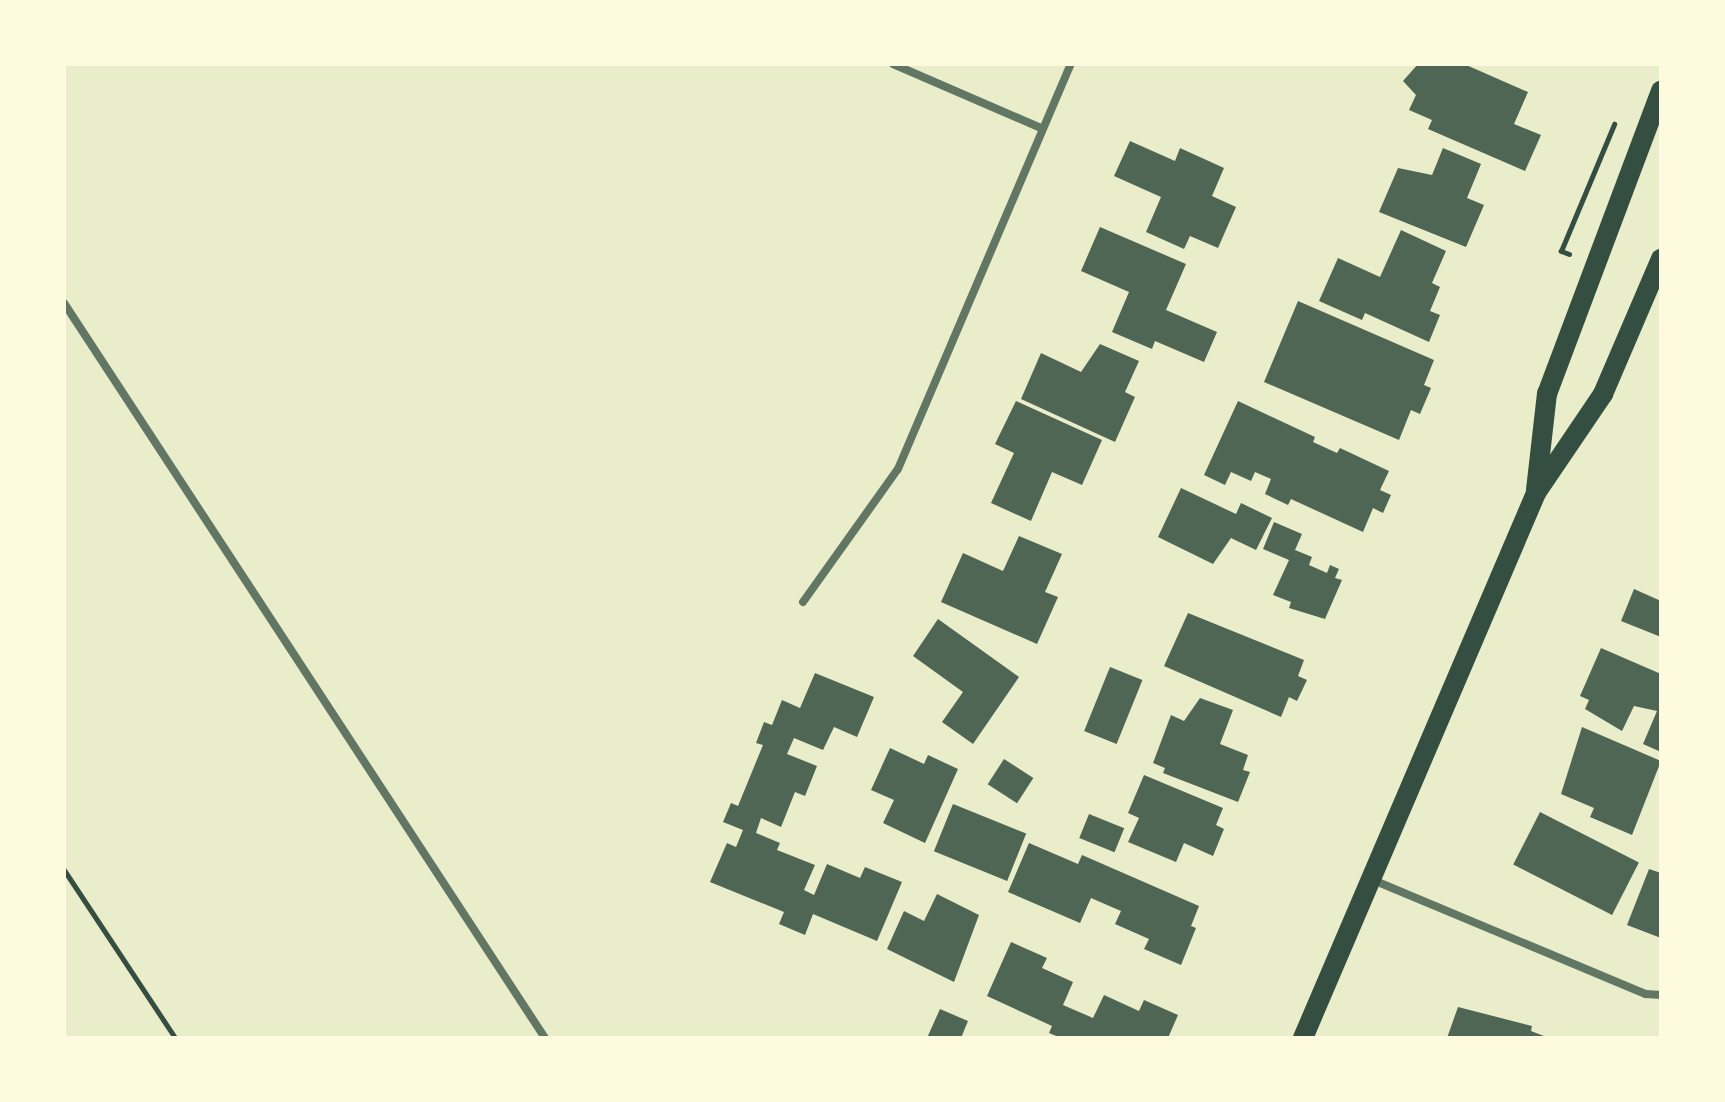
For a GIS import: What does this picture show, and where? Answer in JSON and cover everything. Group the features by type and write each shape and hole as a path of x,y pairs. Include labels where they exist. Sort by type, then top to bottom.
{"main road":[{"path":"1536,493 1547,394 1661,91"},
{"path":"1303,1038 1536,493 1603,394 1661,259"}],"street":[{"path":"893,64 1043,129"},
{"path":"803,602 898,469 1071,64"},
{"path":"64,303 545,1038"},
{"path":"1371,879 1646,994 1661,995"}],"path":[{"path":"64,870 175,1038"}],"building":[{"path":"1418,64 1464,64 1528,92 1514,124 1541,135 1525,171 1428,129 1432,120 1409,110 1416,95 1403,81"},
{"path":"1130,141 1175,161 1180,148 1224,168 1212,196 1236,207 1218,248 1190,236 1184,249 1146,232 1161,197 1114,176"},
{"path":"1443,148 1481,164 1467,198 1484,205 1466,247 1379,212 1398,168 1432,175"},
{"path":"1100,227 1186,264 1166,310 1217,332 1204,362 1155,341 1152,349 1112,332 1129,292 1081,271"},
{"path":"1401,230 1446,251 1432,283 1440,287 1430,311 1440,315 1429,342 1365,313 1362,320 1319,301 1338,258 1380,277"},
{"path":"1298,301 1434,360 1424,385 1431,388 1420,414 1411,410 1399,440 1264,382"},
{"path":"1100,344 1139,361 1125,392 1135,397 1115,442 1021,399 1041,353 1081,372"},
{"path":"1016,401 1102,440 1082,485 1052,472 1031,521 991,503 1014,453 995,444"},
{"path":"1238,401 1315,437 1313,442 1337,453 1340,448 1389,471 1380,490 1391,495 1383,513 1373,508 1363,532 1291,499 1288,505 1265,494 1271,479 1255,472 1251,481 1231,472 1225,485 1204,475"},
{"path":"1181,488 1236,514 1241,503 1272,518 1256,550 1231,538 1213,564 1158,537"},
{"path":"1274,522 1302,534 1295,550 1312,557 1309,565 1327,573 1330,565 1339,569 1335,578 1342,580 1325,619 1289,608 1291,602 1273,595 1289,560 1263,549"},
{"path":"1019,536 1062,554 1045,592 1058,597 1037,644 941,602 963,553 1003,571"},
{"path":"1634,589 1661,601 1661,637 1621,621"},
{"path":"1188,613 1304,660 1298,676 1307,680 1297,701 1289,697 1281,717 1164,666"},
{"path":"938,619 1019,677 973,744 942,722 963,692 913,656"},
{"path":"1601,648 1661,674 1661,752 1643,744 1657,711 1634,706 1622,731 1585,709 1589,700 1580,696"},
{"path":"1110,667 1142,680 1117,744 1084,731"},
{"path":"815,673 874,697 857,737 834,727 823,750 794,738 787,754 817,766 805,796 795,792 781,827 761,818 756,833 780,843 777,850 815,865 804,890 814,895 827,864 860,878 865,867 902,882 877,941 813,914 805,935 779,924 784,912 710,882 727,843 736,847 743,830 723,822 731,803 738,806 763,745 756,743 764,722 772,725 782,700 800,708"},
{"path":"1200,698 1233,710 1220,744 1248,755 1243,770 1250,772 1238,802 1163,773 1165,768 1153,763 1171,715 1184,721"},
{"path":"1582,727 1661,761 1632,835 1590,817 1594,808 1561,794"},
{"path":"890,748 924,764 928,755 958,769 925,843 883,823 894,800 871,790"},
{"path":"1004,759 1033,778 1017,803 988,784"},
{"path":"1144,775 1223,808 1216,825 1224,829 1213,856 1184,843 1176,862 1128,842 1139,818 1128,813"},
{"path":"953,804 1026,834 1007,881 934,851"},
{"path":"1540,812 1639,862 1612,915 1513,865"},
{"path":"1089,814 1124,828 1114,852 1079,838"},
{"path":"1029,843 1078,864 1082,855 1199,906 1191,926 1196,928 1181,965 1144,949 1149,939 1115,924 1121,911 1091,898 1080,923 1008,892"},
{"path":"1649,869 1661,873 1661,938 1627,925"},
{"path":"937,894 979,915 954,982 887,949 904,911 924,921"},
{"path":"1011,942 1047,958 1042,968 1073,982 1063,1005 1093,1018 1104,995 1139,1011 1144,1000 1178,1015 1168,1038 1061,1038 1049,1033 1052,1026 987,996"},
{"path":"1458,1007 1532,1026 1531,1031 1549,1038 1447,1038"},
{"path":"940,1009 968,1021 961,1038 927,1038"}]}
